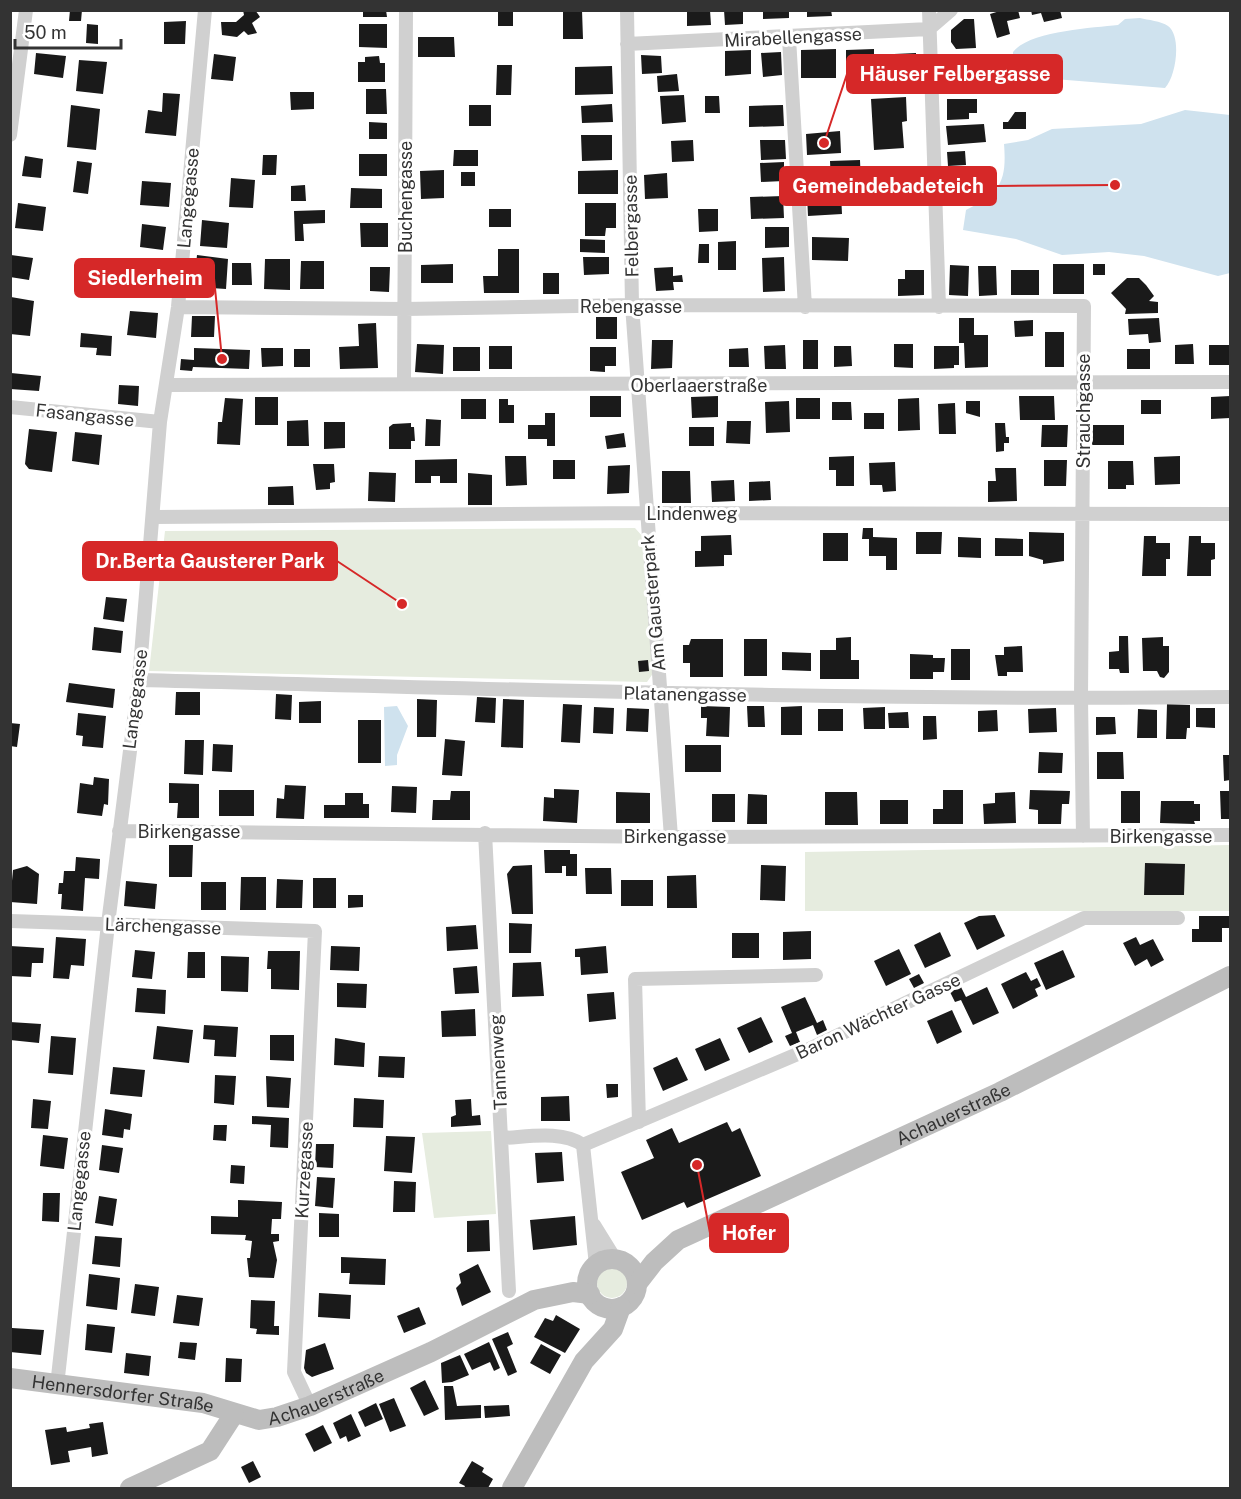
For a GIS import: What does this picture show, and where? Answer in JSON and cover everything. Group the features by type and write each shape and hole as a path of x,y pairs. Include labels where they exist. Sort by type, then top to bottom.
{"street":[{"path":"10,135 27,10"},
{"name":"Langegasse","path":"57,1386 108,924 139,680 160,422 178,307 205,10"},
{"name":"Buchengasse","path":"404,383 406,10"},
{"name":"Felbergasse","path":"627,10 632,305 645,513"},
{"path":"929,10 939,307"},
{"path":"929,29 951,10"},
{"name":"Mirabellengasse","path":"627,44 789,38 929,29"},
{"path":"789,38 805,306"},
{"name":"Rebengasse","path":"178,307 405,309 632,305 1084,306"},
{"name":"Strauchgasse","path":"1081,698 1084,306"},
{"name":"Oberlaaerstraße","path":"167,385 1230,382"},
{"name":"Fasangasse","path":"10,407 160,422"},
{"name":"Lindenweg","path":"153,517 645,513 1230,514"},
{"name":"Am Gausterpark","path":"645,513 671,837"},
{"name":"Platanengasse","path":"139,680 661,694 1230,697"},
{"path":"1081,698 1083,836"},
{"name":"Birkengasse","path":"119,831 485,833 671,837 1230,835"},
{"name":"Tannenweg","path":"485,833 509,1291"},
{"name":"Baron Wächter Gasse","path":"583,1145 807,1050 1084,918 1178,918"},
{"name":"Lärchengasse","path":"10,921 315,931"},
{"name":"Kurzegasse","path":"310,1406 294,1372 315,931"},
{"path":"639,1122 635,979 816,975"},
{"name":"Achauerstraße","path":"619,1260 658,1246 672,1244 1000,1092 1230,976"},
{"path":"502,1138 560,1136 574,1138 583,1145 588,1204 593,1223 593,1269"},
{"path":"512,1488 584,1361 608,1338 621,1307 633,1298 637,1284 633,1270 619,1260 593,1223"},
{"name":"Achauerstraße","path":"637,1284 672,1244"},
{"path":"595,1348 602,1322 587,1281 593,1269 603,1260 619,1260"},
{"name":"Achauerstraße","path":"534,1300 545,1288 593,1269"},
{"name":"Achauerstraße","path":"234,1414 259,1420 277,1418 310,1406 431,1352 534,1300 573,1292 594,1299"},
{"path":"594,1299 607,1308 621,1307"},
{"name":"Hennersdorfer Straße","path":"10,1378 57,1386 203,1403 234,1414"},
{"path":"130,1488 210,1451 234,1414"}],"shaded area":[{"path":"635,528 644,538 654,672 647,682 149,671 165,531"},
{"path":"1230,845 1230,911 805,911 805,852"},
{"path":"491,1131 496,1214 434,1218 422,1133"},
{"path":"612,1268 622,1273 627,1283 622,1293 612,1298 602,1293 597,1283 602,1273"}],"water":[{"path":"1140,18 1165,24 1175,38 1176,57 1172,75 1165,88 1030,77 1013,62 1013,52 1032,39 1078,29 1118,25 1125,19"},
{"path":"1185,110 1230,115 1230,273 1218,276 1144,256 1109,252 1062,255 1016,239 963,230 966,210 987,198 999,185 1004,168 1004,144 1028,140 1052,129 1141,124"},
{"path":"397,706 408,726 397,755 397,765 385,766 384,707"}],"building":[{"path":"70,10 82,10 81,21 69,21"},
{"path":"243,10 255,10 260,17 252,23 257,33 248,35 244,31 237,37 222,35 221,22 236,22 244,15"},
{"path":"363,10 386,10 387,17 363,17"},
{"path":"498,10 513,10 513,26 498,26"},
{"path":"563,10 582,10 583,39 563,39"},
{"path":"687,10 710,10 711,25 687,26"},
{"path":"724,10 743,10 743,24 725,25"},
{"path":"763,10 789,10 789,18 763,19"},
{"path":"807,10 831,10 832,16 807,17"},
{"path":"1003,10 1018,10 1020,18 1007,21 1010,34 997,38 990,14"},
{"path":"1031,10 1060,10 1062,18 1044,22 1041,13 1032,15"},
{"path":"964,19 974,19 976,48 956,49 951,42 951,30"},
{"path":"186,21 185,44 164,44 164,22"},
{"path":"87,24 98,25 98,44 86,43"},
{"path":"359,24 387,24 387,48 359,47"},
{"path":"418,37 454,37 455,57 418,57"},
{"path":"836,49 836,78 801,78 801,50"},
{"path":"874,49 874,72 858,73 858,78 846,78 846,50"},
{"path":"751,50 751,74 725,76 725,51"},
{"path":"781,52 782,75 763,77 761,53"},
{"path":"36,53 66,56 63,78 34,74"},
{"path":"916,53 917,77 895,77 894,54"},
{"path":"214,54 236,57 233,81 211,79"},
{"path":"641,55 661,56 662,73 642,74"},
{"path":"379,56 380,63 385,63 385,82 358,82 358,62 365,62 365,57"},
{"path":"79,60 107,62 103,94 76,91"},
{"path":"497,65 512,65 511,95 496,95"},
{"path":"612,66 613,94 575,95 575,67"},
{"path":"677,74 679,91 658,92 657,76"},
{"path":"366,89 386,89 387,114 366,114"},
{"path":"290,92 314,92 314,109 291,110"},
{"path":"163,93 180,94 176,136 145,133 148,110 162,112"},
{"path":"684,95 686,122 662,124 660,96"},
{"path":"705,96 719,96 720,113 705,113"},
{"path":"906,97 907,121 902,122 904,148 874,150 871,99"},
{"path":"947,99 977,99 977,113 969,113 969,119 947,120"},
{"path":"612,104 613,122 582,123 581,106"},
{"path":"71,105 100,109 96,150 67,147"},
{"path":"469,105 491,105 491,126 469,126"},
{"path":"783,105 784,126 749,127 749,106"},
{"path":"1015,112 1026,112 1026,129 1003,129 1003,122 1008,122"},
{"path":"369,122 387,123 387,139 369,139"},
{"path":"984,124 986,142 948,145 946,126"},
{"path":"840,131 841,153 807,155 806,134"},
{"path":"581,135 612,135 612,160 582,161"},
{"path":"693,140 694,161 672,162 671,141"},
{"path":"760,140 785,140 786,159 761,160"},
{"path":"454,150 478,150 478,166 453,166"},
{"path":"965,151 966,165 948,166 947,152"},
{"path":"359,154 387,154 387,176 359,176"},
{"path":"263,155 277,155 276,175 262,175"},
{"path":"25,156 43,159 41,178 22,176"},
{"path":"860,160 861,184 831,185 830,161"},
{"path":"77,161 92,163 88,194 73,192"},
{"path":"784,162 784,181 761,182 760,163"},
{"path":"444,170 444,198 421,199 420,171"},
{"path":"618,170 618,194 578,194 578,171"},
{"path":"461,172 475,172 475,186 461,186"},
{"path":"667,173 668,198 645,199 644,175"},
{"path":"231,178 255,180 253,208 229,207"},
{"path":"142,181 171,183 169,207 140,205"},
{"path":"305,185 306,201 291,201 291,186"},
{"path":"351,188 382,189 382,208 350,208"},
{"path":"841,194 842,214 808,216 807,195"},
{"path":"783,196 784,218 751,219 750,197"},
{"path":"18,203 46,207 43,231 15,228"},
{"path":"585,203 616,203 616,228 606,228 605,236 585,236"},
{"path":"489,209 511,209 511,227 489,227"},
{"path":"698,209 718,209 718,231 699,232"},
{"path":"325,210 325,223 303,224 304,241 295,241 294,211"},
{"path":"202,220 229,223 227,248 200,246"},
{"path":"360,223 388,223 388,247 361,247"},
{"path":"142,224 166,227 163,250 140,247"},
{"path":"765,227 789,227 789,247 765,248"},
{"path":"812,237 849,238 848,261 812,260"},
{"path":"580,239 605,240 605,253 580,252"},
{"path":"736,241 736,270 718,270 718,242"},
{"path":"699,244 709,244 709,263 698,263"},
{"path":"498,249 519,249 519,293 484,293 483,276 498,276"},
{"path":"11,255 33,258 29,280 10,277"},
{"path":"197,255 228,259 226,289 211,288 212,275 195,274"},
{"path":"583,257 609,257 609,274 584,275"},
{"path":"784,257 785,291 763,292 762,258"},
{"path":"265,259 290,259 290,290 264,289"},
{"path":"301,261 324,261 324,289 300,289"},
{"path":"232,263 251,263 252,285 232,285"},
{"path":"453,264 453,283 421,283 421,265"},
{"path":"1053,264 1084,264 1084,294 1053,294"},
{"path":"1093,264 1105,264 1105,275 1093,275"},
{"path":"950,265 969,266 968,296 949,295"},
{"path":"978,266 996,266 997,295 979,296"},
{"path":"370,267 390,267 389,292 370,291"},
{"path":"673,267 673,276 682,275 683,282 673,282 674,290 656,291 654,268"},
{"path":"905,270 924,270 924,295 898,296 898,279 905,279"},
{"path":"1011,270 1039,270 1039,295 1011,295"},
{"path":"543,273 559,273 559,294 543,294"},
{"path":"1127,278 1139,278 1146,285 1154,296 1149,301 1158,302 1158,313 1125,314 1126,309 1111,293"},
{"path":"11,297 34,301 30,336 10,334"},
{"path":"130,311 158,313 156,338 127,335"},
{"path":"192,316 215,316 214,337 191,337"},
{"path":"596,317 617,317 617,339 596,339"},
{"path":"959,318 974,318 974,335 988,335 988,367 965,368 964,343 959,343"},
{"path":"1159,318 1161,342 1149,343 1148,334 1129,335 1128,319"},
{"path":"1033,320 1033,336 1015,337 1014,321"},
{"path":"376,323 378,368 340,369 339,347 359,346 358,324"},
{"path":"1045,332 1064,332 1064,367 1045,367"},
{"path":"81,333 112,336 111,356 96,355 97,348 80,347"},
{"path":"652,340 673,340 672,368 651,369"},
{"path":"803,340 818,340 818,369 803,369"},
{"path":"417,344 444,345 443,374 415,372"},
{"path":"894,344 913,344 913,368 894,367"},
{"path":"1193,344 1194,364 1175,364 1175,345"},
{"path":"785,345 786,369 765,369 764,346"},
{"path":"1209,345 1229,345 1230,365 1209,365"},
{"path":"489,346 512,346 512,369 489,369"},
{"path":"834,346 851,346 852,366 834,367"},
{"path":"934,346 959,346 959,365 954,365 954,368 934,369"},
{"path":"453,347 480,347 480,371 453,371"},
{"path":"590,347 616,347 616,366 605,366 605,372 590,371"},
{"path":"194,348 250,350 249,369 193,367 192,371 180,370 181,359 194,360"},
{"path":"261,348 283,348 283,366 262,367"},
{"path":"748,348 749,367 729,367 729,349"},
{"path":"294,349 310,349 310,367 294,367"},
{"path":"1127,349 1150,349 1150,369 1127,369"},
{"path":"11,373 41,376 39,391 10,389"},
{"path":"119,385 139,386 138,406 118,404"},
{"path":"590,396 621,396 621,417 590,417"},
{"path":"718,396 718,417 692,418 691,397"},
{"path":"1019,396 1054,396 1055,420 1020,420"},
{"path":"1230,396 1230,418 1211,419 1211,397"},
{"path":"255,397 278,397 278,425 255,425"},
{"path":"225,398 243,399 240,445 217,444 218,422 222,422"},
{"path":"796,398 820,398 820,419 796,419"},
{"path":"919,398 920,430 898,431 898,399"},
{"path":"461,399 486,399 486,419 461,419"},
{"path":"499,399 508,399 508,405 514,405 514,423 499,423"},
{"path":"1141,400 1161,400 1161,414 1141,414"},
{"path":"789,401 790,432 766,433 765,402"},
{"path":"966,401 980,401 980,417 966,413"},
{"path":"832,402 851,402 852,420 832,420"},
{"path":"955,403 956,434 939,434 938,404"},
{"path":"545,413 555,413 555,446 547,446 547,439 528,439 528,425 545,425"},
{"path":"864,413 884,413 884,429 864,429"},
{"path":"426,419 441,420 440,446 425,446"},
{"path":"308,420 309,446 287,446 287,421"},
{"path":"727,421 751,421 750,444 726,443"},
{"path":"324,422 345,422 345,448 324,449"},
{"path":"411,423 411,427 414,427 415,441 411,441 411,449 389,449 389,427 393,424"},
{"path":"995,423 1005,423 1009,443 1004,443 1004,451 996,452"},
{"path":"1042,425 1068,425 1067,447 1041,447"},
{"path":"1093,425 1124,425 1124,445 1092,445"},
{"path":"689,427 714,427 714,446 689,446"},
{"path":"29,429 57,432 52,472 29,469 25,464"},
{"path":"75,432 102,435 99,465 72,461"},
{"path":"624,433 626,447 607,449 605,436"},
{"path":"505,456 526,456 527,485 506,486"},
{"path":"854,456 854,486 836,486 836,470 829,470 829,457"},
{"path":"1180,456 1180,484 1155,485 1154,457"},
{"path":"457,459 457,483 440,483 440,476 431,476 431,483 415,483 415,460"},
{"path":"553,460 575,460 575,479 553,479"},
{"path":"1044,460 1067,460 1066,486 1044,486"},
{"path":"1108,461 1133,461 1134,485 1126,485 1126,489 1108,489"},
{"path":"895,462 896,491 883,492 882,485 870,485 869,463"},
{"path":"313,464 334,464 335,482 330,483 330,489 316,490"},
{"path":"630,465 629,493 607,494 608,466"},
{"path":"995,468 1016,468 1017,501 988,502 988,481 996,481"},
{"path":"662,471 690,471 691,503 662,503"},
{"path":"369,472 396,473 395,502 368,501"},
{"path":"468,473 492,475 492,505 468,505"},
{"path":"734,480 735,501 712,502 711,481"},
{"path":"770,481 771,500 749,501 749,482"},
{"path":"293,486 294,505 268,505 268,487"},
{"path":"863,528 873,528 873,537 897,538 897,570 886,570 886,556 869,556 869,539 862,539"},
{"path":"916,532 942,532 941,554 916,554"},
{"path":"1029,532 1064,533 1064,561 1043,564 1043,560 1029,556"},
{"path":"823,533 848,533 848,561 823,561"},
{"path":"731,535 732,555 724,555 724,566 695,567 695,551 701,551 701,536"},
{"path":"1144,536 1156,536 1156,543 1170,543 1170,559 1166,559 1166,576 1142,576"},
{"path":"1189,536 1201,536 1201,543 1215,543 1215,559 1211,560 1211,576 1187,576"},
{"path":"958,537 981,538 981,558 958,557"},
{"path":"995,538 1023,539 1023,556 995,556"},
{"path":"106,597 127,599 124,622 103,619"},
{"path":"94,627 123,631 121,653 92,650"},
{"path":"1119,636 1128,636 1129,673 1120,673 1119,669 1109,669 1109,652 1119,651"},
{"path":"851,637 851,660 859,660 859,679 820,679 820,650 836,650 836,638"},
{"path":"1163,637 1163,646 1169,646 1169,672 1164,678 1160,677 1157,671 1143,671 1142,638"},
{"path":"691,639 723,639 723,677 690,677 690,663 683,663 683,645 689,645"},
{"path":"744,639 767,639 767,676 744,676"},
{"path":"1022,646 1023,672 1007,672 1007,676 998,676 995,655 1004,655 1004,647"},
{"path":"951,649 970,649 970,680 951,680"},
{"path":"782,652 811,653 811,671 782,670"},
{"path":"910,654 945,658 944,672 933,672 933,679 910,679"},
{"path":"648,660 649,671 639,672 638,661"},
{"path":"69,683 115,689 113,708 66,702"},
{"path":"176,692 200,692 200,715 175,715"},
{"path":"276,694 292,695 291,720 275,719"},
{"path":"477,697 496,698 495,723 475,722"},
{"path":"417,699 437,700 436,737 417,737"},
{"path":"503,699 524,700 523,748 501,747"},
{"path":"321,701 321,723 299,723 299,702"},
{"path":"563,704 582,705 580,743 561,742"},
{"path":"1167,704 1190,705 1190,728 1187,728 1186,739 1166,739"},
{"path":"701,706 730,707 729,737 706,736 707,718 701,718"},
{"path":"747,706 764,706 765,727 748,727"},
{"path":"802,706 802,735 781,735 781,707"},
{"path":"594,707 614,708 613,734 593,733"},
{"path":"885,707 885,729 864,729 863,708"},
{"path":"627,708 649,709 648,732 626,731"},
{"path":"1056,708 1057,732 1029,733 1028,709"},
{"path":"1196,708 1215,708 1215,728 1196,727"},
{"path":"818,709 843,709 843,731 818,731"},
{"path":"1138,709 1157,710 1157,738 1137,738"},
{"path":"997,710 998,731 978,732 978,711"},
{"path":"908,712 909,728 889,728 888,713"},
{"path":"78,713 106,716 103,748 82,746 83,736 76,735"},
{"path":"923,716 936,716 937,739 923,740"},
{"path":"1096,717 1115,717 1116,734 1096,735"},
{"path":"358,720 381,720 381,763 358,763"},
{"path":"10,723 20,724 17,747 10,746"},
{"path":"445,739 465,741 462,776 442,775"},
{"path":"185,740 204,740 203,775 184,774"},
{"path":"213,744 233,745 232,772 212,771"},
{"path":"685,745 721,745 721,772 685,772"},
{"path":"1039,752 1063,753 1062,773 1038,773"},
{"path":"1097,752 1123,752 1124,779 1097,779"},
{"path":"1223,755 1230,755 1230,780 1224,781"},
{"path":"94,777 109,779 108,805 104,804 102,816 77,813 80,783 93,785"},
{"path":"169,783 199,784 199,818 177,818 178,803 169,803"},
{"path":"285,785 306,786 304,819 276,818 277,798 284,799"},
{"path":"392,786 417,787 416,813 391,812"},
{"path":"554,789 579,790 577,823 543,821 544,797 554,798"},
{"path":"219,790 254,790 254,816 219,816"},
{"path":"943,790 963,790 963,824 933,824 933,809 943,809"},
{"path":"1030,790 1070,791 1069,804 1062,804 1061,824 1038,824 1038,810 1029,809"},
{"path":"451,791 470,791 470,820 432,820 433,800 450,800"},
{"path":"1121,791 1140,791 1140,823 1121,823"},
{"path":"1220,791 1229,791 1230,819 1221,819"},
{"path":"616,792 650,793 650,823 616,823"},
{"path":"825,792 857,792 858,825 825,825"},
{"path":"1015,792 1016,823 984,824 983,804 995,803 995,793"},
{"path":"345,793 363,793 363,804 369,804 369,818 324,818 324,805 345,805"},
{"path":"712,794 735,794 735,822 712,822"},
{"path":"748,794 767,795 767,824 747,824"},
{"path":"880,800 908,800 908,824 880,824"},
{"path":"1161,801 1194,801 1194,804 1200,804 1200,821 1194,821 1195,824 1160,823"},
{"path":"169,845 193,845 192,877 169,877"},
{"path":"544,850 570,850 570,854 577,854 577,876 566,876 566,866 562,866 562,873 545,873"},
{"path":"76,857 100,859 99,879 85,878 83,911 61,909 62,894 58,894 59,883 63,883 64,871 75,871"},
{"path":"1145,863 1185,864 1184,895 1144,895"},
{"path":"532,865 533,914 512,914 507,874 513,866"},
{"path":"761,865 786,866 785,901 760,900"},
{"path":"27,866 39,874 37,904 10,902 13,870"},
{"path":"585,868 611,868 612,894 586,894"},
{"path":"696,875 697,908 667,908 667,876"},
{"path":"241,877 266,877 266,910 240,910"},
{"path":"313,878 336,878 336,908 313,908"},
{"path":"277,879 303,880 302,908 276,908"},
{"path":"621,880 653,880 653,906 621,906"},
{"path":"126,881 157,884 155,909 124,906"},
{"path":"201,882 226,882 226,910 201,910"},
{"path":"348,895 363,895 363,907 348,908"},
{"path":"995,915 1005,936 977,950 964,923 979,916"},
{"path":"1199,916 1229,916 1229,928 1222,928 1222,942 1192,942 1192,929 1199,929"},
{"path":"509,923 532,924 531,953 509,953"},
{"path":"476,925 478,949 447,951 446,927"},
{"path":"811,931 811,959 783,960 783,932"},
{"path":"940,932 951,956 925,968 914,945"},
{"path":"732,933 759,933 759,958 732,958"},
{"path":"56,937 86,939 84,966 71,965 69,979 53,978"},
{"path":"1136,937 1140,945 1153,939 1164,960 1151,967 1147,959 1135,966 1123,943"},
{"path":"10,946 44,948 43,963 32,963 31,977 10,976"},
{"path":"331,946 360,947 359,971 330,970"},
{"path":"606,946 608,973 581,975 580,957 575,957 575,949"},
{"path":"899,949 911,974 886,986 874,961"},
{"path":"135,950 155,952 152,979 132,977"},
{"path":"1063,950 1075,977 1046,990 1034,963"},
{"path":"268,951 300,951 299,990 271,989 271,969 267,969"},
{"path":"188,952 205,952 205,978 187,978"},
{"path":"221,956 249,957 248,992 221,991"},
{"path":"541,962 544,996 512,997 513,963"},
{"path":"477,966 479,993 455,994 453,968"},
{"path":"1026,972 1031,981 1037,978 1041,986 1035,989 1038,996 1013,1009 1001,984"},
{"path":"919,974 924,983 914,988 909,979"},
{"path":"337,983 367,984 366,1008 337,1007"},
{"path":"961,987 966,997 987,987 999,1013 973,1025 961,1000 955,1002 950,992"},
{"path":"137,988 166,990 165,1014 135,1012"},
{"path":"614,992 616,1019 589,1022 587,994"},
{"path":"805,997 817,1023 823,1020 827,1030 817,1035 813,1025 796,1032 800,1042 790,1046 785,1036 792,1033 781,1007"},
{"path":"475,1009 476,1036 442,1037 441,1011"},
{"path":"952,1010 962,1032 937,1044 927,1021"},
{"path":"761,1017 773,1042 749,1053 737,1028"},
{"path":"10,1022 41,1024 39,1043 10,1040"},
{"path":"204,1025 238,1027 236,1057 214,1056 215,1040 203,1039"},
{"path":"157,1026 193,1030 189,1063 153,1059"},
{"path":"270,1035 294,1035 294,1061 270,1060"},
{"path":"51,1036 76,1038 73,1075 48,1073"},
{"path":"335,1038 365,1043 364,1067 334,1065"},
{"path":"720,1038 730,1060 705,1071 695,1049"},
{"path":"379,1056 405,1057 404,1078 378,1077"},
{"path":"677,1057 688,1080 663,1091 653,1068"},
{"path":"113,1067 145,1070 142,1097 110,1094"},
{"path":"215,1075 236,1076 234,1105 214,1103"},
{"path":"266,1076 291,1078 289,1108 267,1107"},
{"path":"606,1084 618,1084 618,1097 607,1098"},
{"path":"569,1096 570,1121 541,1121 541,1097"},
{"path":"354,1098 384,1100 383,1128 353,1127"},
{"path":"33,1099 51,1101 48,1129 31,1128"},
{"path":"471,1099 472,1116 480,1115 481,1125 451,1127 451,1117 456,1115 455,1100"},
{"path":"105,1109 132,1114 130,1130 124,1129 123,1138 102,1135"},
{"path":"252,1116 289,1118 288,1148 270,1147 271,1125 252,1124"},
{"path":"727,1122 732,1132 740,1128 761,1176 687,1208 684,1202 642,1220 621,1172 654,1158 646,1140 672,1128 679,1143"},
{"path":"214,1125 227,1125 226,1141 213,1140"},
{"path":"43,1135 68,1138 64,1169 40,1166"},
{"path":"386,1136 415,1137 412,1173 384,1171"},
{"path":"316,1144 334,1144 333,1168 315,1167"},
{"path":"102,1145 123,1148 119,1173 99,1170"},
{"path":"562,1152 564,1181 537,1183 535,1153"},
{"path":"231,1165 245,1166 244,1184 230,1183"},
{"path":"317,1177 335,1178 333,1208 315,1206"},
{"path":"394,1181 416,1182 415,1212 393,1212"},
{"path":"43,1193 60,1193 59,1222 42,1221"},
{"path":"99,1196 117,1199 113,1226 95,1223"},
{"path":"238,1200 282,1202 281,1219 272,1219 271,1234 279,1234 279,1241 273,1242 277,1260 274,1278 249,1277 247,1258 250,1258 252,1241 245,1240 246,1235 211,1234 211,1216 238,1217"},
{"path":"319,1213 339,1214 339,1237 319,1237"},
{"path":"575,1216 577,1245 533,1250 530,1220"},
{"path":"489,1220 490,1251 467,1252 467,1221"},
{"path":"95,1236 122,1238 120,1267 92,1264"},
{"path":"341,1257 386,1259 385,1285 349,1284 350,1273 341,1273"},
{"path":"478,1264 491,1292 462,1306 456,1288 461,1283 459,1274"},
{"path":"89,1274 120,1278 117,1310 86,1306"},
{"path":"135,1284 159,1287 155,1316 131,1313"},
{"path":"319,1293 351,1295 350,1319 318,1317"},
{"path":"177,1295 203,1298 199,1326 173,1323"},
{"path":"251,1300 275,1301 274,1326 279,1326 279,1335 256,1334 257,1329 250,1328"},
{"path":"419,1307 426,1324 404,1333 397,1316"},
{"path":"556,1315 580,1329 565,1353 534,1337 545,1318 553,1321"},
{"path":"87,1324 115,1327 112,1353 85,1350"},
{"path":"12,1328 44,1330 41,1355 10,1352"},
{"path":"508,1332 513,1344 507,1347 517,1372 508,1376 492,1339"},
{"path":"180,1342 197,1343 195,1360 178,1358"},
{"path":"489,1342 500,1368 494,1371 490,1362 472,1370 464,1354"},
{"path":"325,1343 334,1369 312,1377 306,1373 304,1368 306,1350"},
{"path":"541,1344 561,1355 550,1374 530,1363"},
{"path":"126,1353 151,1356 149,1376 124,1373"},
{"path":"460,1355 469,1375 452,1382 442,1383 441,1363"},
{"path":"226,1358 242,1359 241,1382 225,1382"},
{"path":"425,1380 439,1409 424,1416 410,1388"},
{"path":"444,1386 453,1386 457,1406 481,1405 481,1418 445,1420"},
{"path":"394,1398 406,1426 390,1432 379,1404"},
{"path":"376,1403 383,1419 365,1427 358,1412"},
{"path":"509,1405 510,1416 485,1418 484,1406"},
{"path":"351,1414 361,1436 348,1442 346,1436 340,1439 333,1423"},
{"path":"103,1422 108,1454 92,1457 91,1447 68,1451 70,1462 51,1465 45,1430 66,1427 67,1432 90,1428 89,1424"},
{"path":"323,1425 332,1443 314,1452 305,1434"},
{"path":"253,1461 261,1477 249,1483 241,1467"},
{"path":"472,1461 484,1468 482,1472 493,1479 488,1488 464,1488 465,1486 459,1483"}],"place":[{"name":"Häuser Felbergasse","path":"824,143"},
{"name":"Gemeindebadeteich","path":"1115,185"},
{"name":"Siedlerheim","path":"222,359"},
{"name":"Dr.Berta Gausterer Park","path":"402,604"},
{"name":"Hofer","path":"697,1165"}]}
